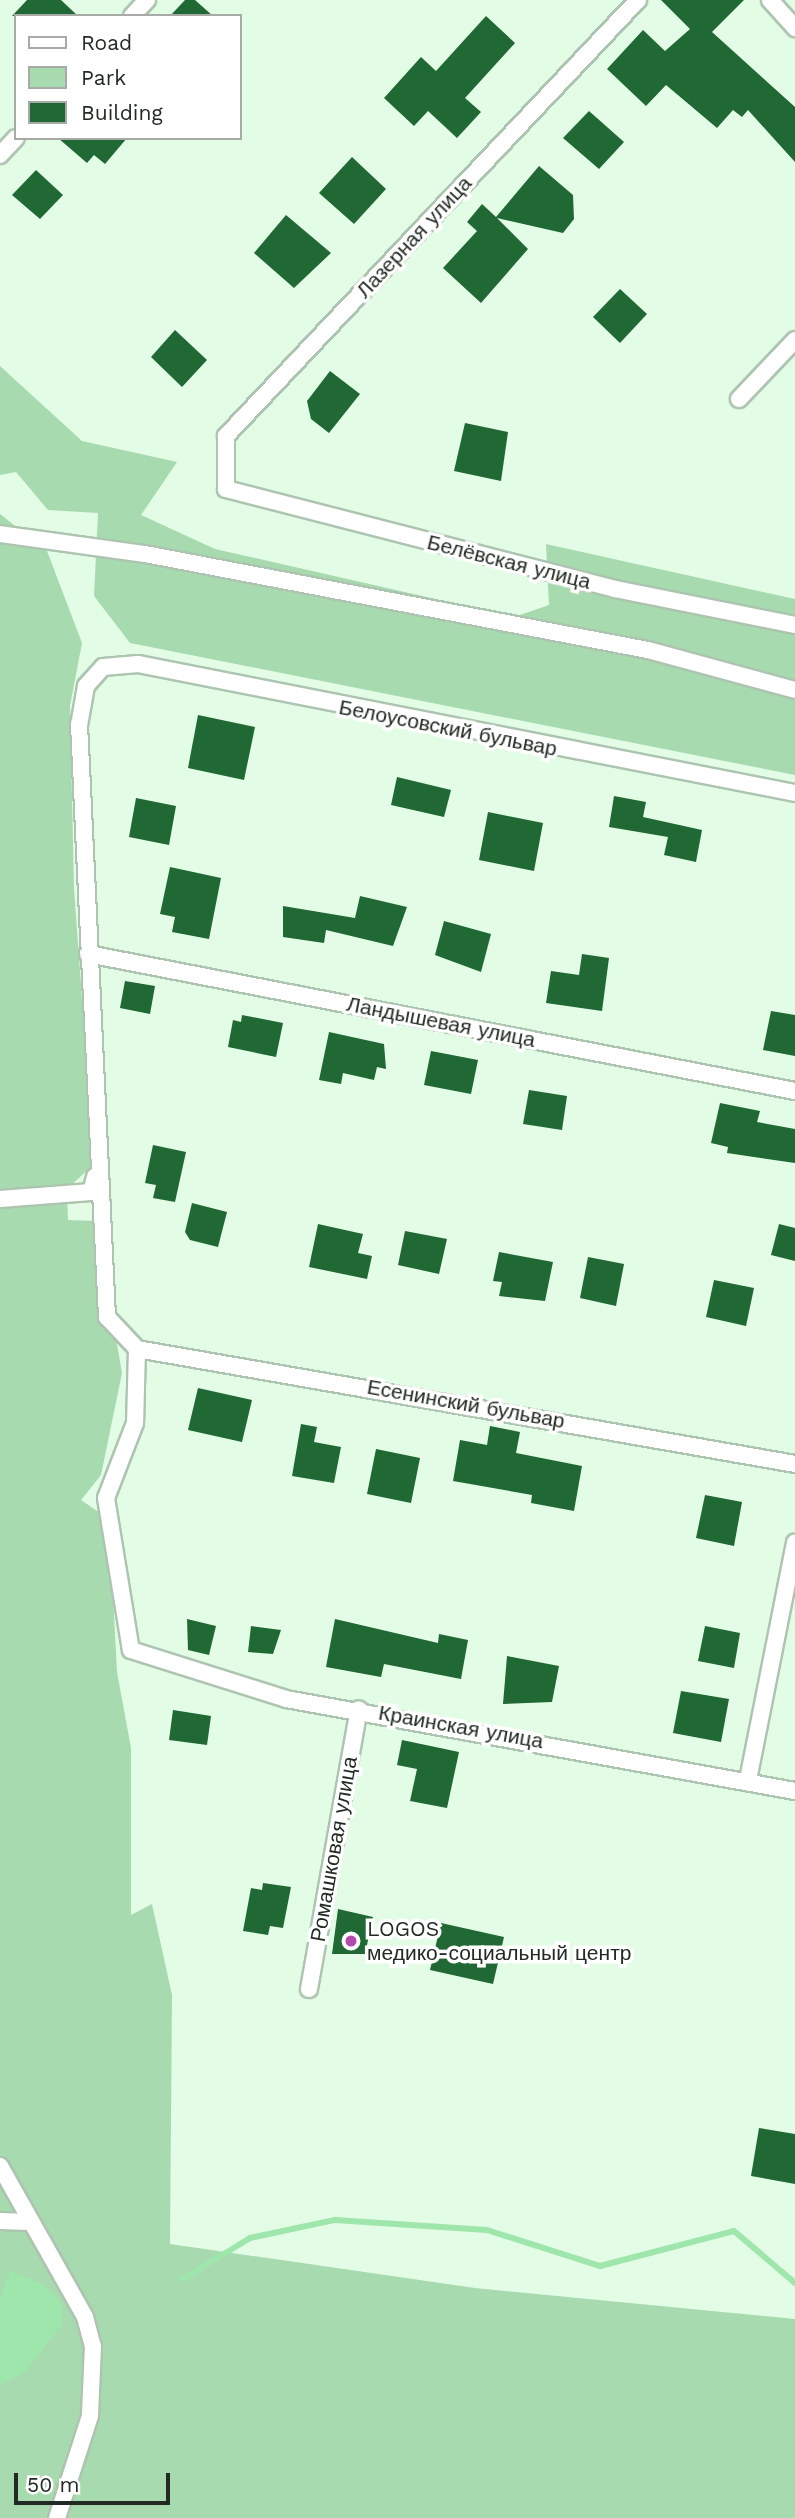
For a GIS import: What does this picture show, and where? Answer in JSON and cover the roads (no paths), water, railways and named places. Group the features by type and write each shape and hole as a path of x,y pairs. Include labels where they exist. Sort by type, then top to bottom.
{"street":[{"path":"134,14 147,0"},
{"name":"Лазерная улица","path":"226,489 226,436 638,0"},
{"path":"769,0 795,28"},
{"path":"0,155 14,140"},
{"path":"739,399 795,340"},
{"name":"Белёвская улица","path":"226,489 615,589 795,625"},
{"path":"0,534 145,554 648,650 795,690"},
{"name":"Белоусовский бульвар","path":"88,954 79,724 86,686 103,667 138,664 795,793"},
{"path":"88,954 107,1317 136,1349"},
{"name":"Ландышевая улица","path":"88,954 795,1091"},
{"path":"0,1199 91,1192 98,1168"},
{"name":"Есенинский бульвар","path":"136,1349 795,1464"},
{"name":"Краинская улица","path":"136,1349 135,1423 106,1498 131,1650 218,1682 795,1791"},
{"path":"748,1780 795,1543"},
{"name":"Ромашковая улица","path":"309,1989 359,1709"},
{"path":"0,2166 29,2222 85,2317 93,2346 90,2416 57,2518"},
{"path":"0,2221 29,2222"}],"waterway":[{"path":"183,2279 250,2238 335,2220 487,2230 600,2266 734,2231 795,2283"}],"place":[{"name":"LOGOS медико-социальный центр","path":"351,1941"}]}
